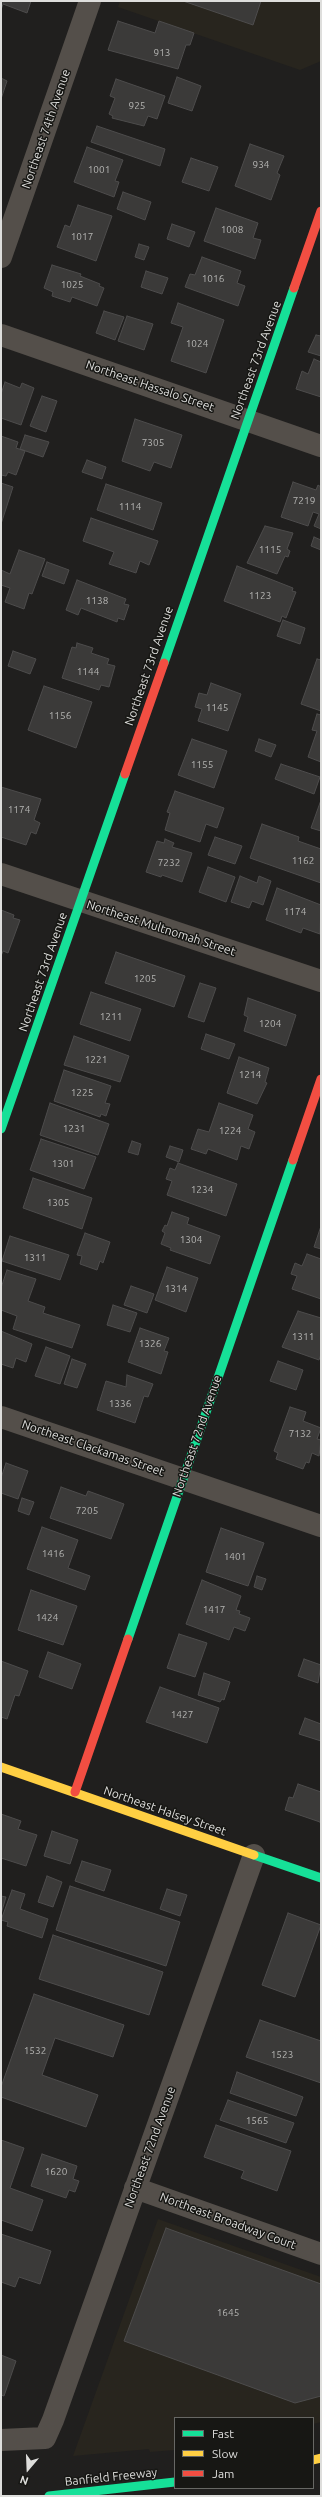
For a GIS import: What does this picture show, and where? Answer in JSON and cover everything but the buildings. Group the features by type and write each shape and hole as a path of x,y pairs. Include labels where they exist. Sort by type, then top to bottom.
{"main road":[{"name":"Northeast 73rd Avenue","path":"1,1129 247,420 321,212"},
{"name":"Northeast 72nd Avenue","path":"75,1792 182,1478 321,1079"},
{"name":"Northeast Halsey Street","path":"1,1767 321,1878"},
{"name":"Banfield Freeway","path":"49,2496 174,2482"}],"street":[{"name":"Northeast 74th Avenue","path":"1,257 90,1"},
{"name":"Northeast Hassalo Street","path":"1,334 321,446"},
{"name":"Northeast Multnomah Street","path":"1,874 321,981"},
{"name":"Northeast Clackamas Street","path":"1,1417 321,1526"},
{"name":"Northeast 72nd Avenue","path":"1,2440 45,2438 53,2420 254,1855"},
{"name":"Northeast Broadway Court","path":"135,2188 321,2254"}],"shaded area":[{"path":"120,1 321,1 321,61 300,70 118,7"},
{"path":"158,2219 321,2277 321,2422 314,2424 314,2417 174,2417 174,2450 150,2452 149,2449 73,2456"}],"traffic: fast":[{"path":"164,663 294,288"},
{"path":"1,1129 125,774"},
{"path":"128,1639 293,1160"},
{"path":"254,1855 321,1878"},
{"path":"49,2496 174,2482"}],"traffic: slow":[{"path":"1,1767 254,1855"},
{"path":"314,2460 321,2458"}],"traffic: jam":[{"path":"294,288 321,211"},
{"path":"125,774 164,663"},
{"path":"293,1160 321,1079"},
{"path":"75,1792 128,1639"}]}
